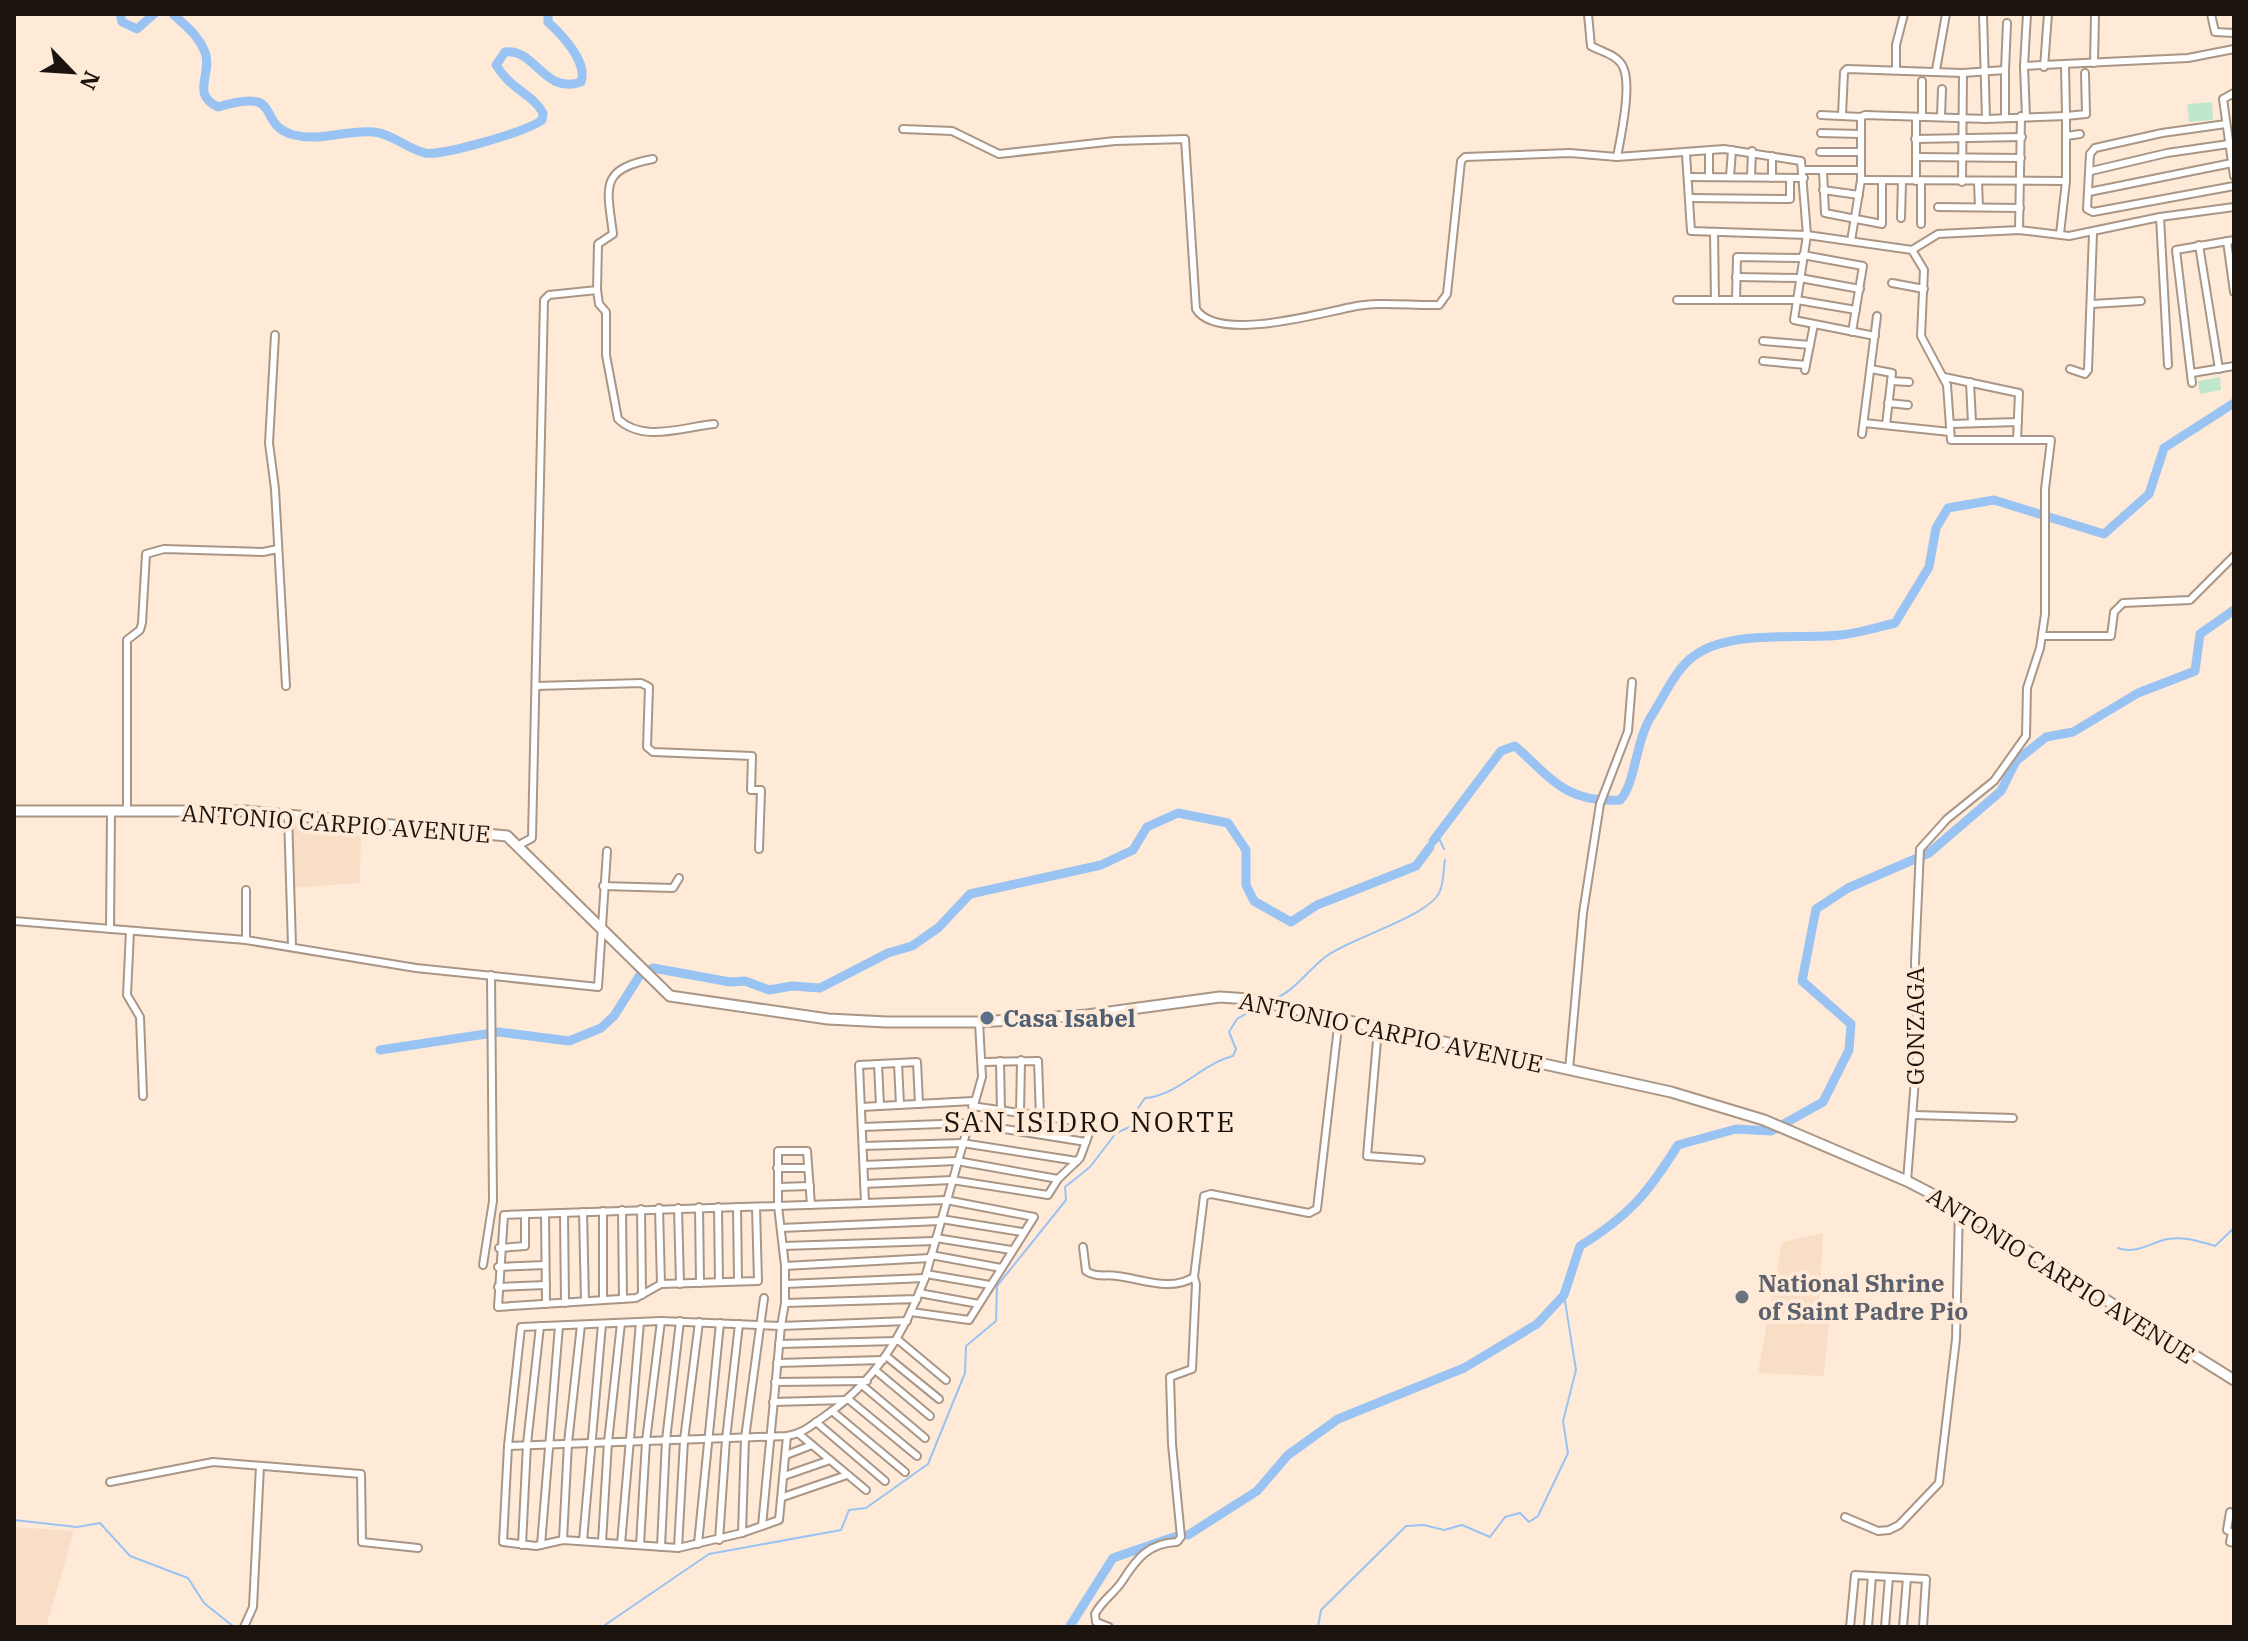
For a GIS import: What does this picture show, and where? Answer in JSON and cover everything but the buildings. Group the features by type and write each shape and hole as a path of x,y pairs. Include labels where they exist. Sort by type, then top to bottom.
{"street":[{"path":"1588,14 1591,46 1616,58 1625,69 1625,109 1617,157"},
{"path":"1896,70 1896,45 1904,14"},
{"path":"1936,70 1946,14"},
{"path":"1983,14 1986,119"},
{"path":"2019,230 2027,14"},
{"path":"2044,67 2048,14"},
{"path":"2094,63 2095,14"},
{"path":"2211,14 2215,32 2234,33"},
{"path":"2005,118 2007,23"},
{"path":"2024,66 2188,58 2234,49"},
{"path":"2060,234 2066,181 2065,66"},
{"path":"1842,115 1845,70 1963,73 2005,70"},
{"path":"1962,182 1963,73"},
{"path":"1821,115 1986,119 2086,114 2085,73"},
{"path":"1921,224 1915,139 1922,81"},
{"path":"1941,116 1942,89"},
{"path":"2234,93 2223,99 2234,176"},
{"path":"1851,241 1861,180 1861,117"},
{"path":"2226,124 2162,133 2095,148 2090,154 2087,209 2093,212 2234,186"},
{"path":"903,129 952,131 999,154 1115,141 1185,139 1196,309 1200,315 1214,320 1252,326 1351,307 1439,305 1447,294 1461,161 1465,157 1570,153 1617,157 1732,150 1801,161 1807,235 1794,320 1875,336"},
{"path":"1821,133 1861,134"},
{"path":"2066,136 2080,134"},
{"path":"1915,139 2022,137"},
{"path":"2091,171 2167,153 2229,144"},
{"path":"1730,177 1732,150"},
{"path":"1751,177 1752,151"},
{"path":"1709,152 1709,177"},
{"path":"1820,152 1861,152"},
{"path":"1686,154 1691,231 1807,235 1912,250 1938,234 2019,230 2093,233 2160,217 2234,207"},
{"path":"1772,156 1772,178"},
{"path":"1916,157 2021,158"},
{"path":"653,159 626,164 610,179 607,188 613,234 598,244 598,301 606,312 606,355 618,419 632,429 648,432 714,424"},
{"path":"2089,192 2232,163"},
{"path":"1688,177 1790,178 1823,171 1861,170"},
{"path":"1823,171 1825,213 1893,225"},
{"path":"1690,198 1790,199 1790,178"},
{"path":"1861,180 2066,181"},
{"path":"1882,181 1882,224"},
{"path":"1901,218 1902,181"},
{"path":"1978,182 1979,207"},
{"path":"1823,190 1859,195"},
{"path":"1938,207 2020,208"},
{"path":"2160,217 2168,365"},
{"path":"1714,232 1715,300"},
{"path":"2070,369 2085,374 2088,370 2093,233"},
{"path":"2192,383 2176,250 2231,241 2234,292"},
{"path":"2199,245 2219,369"},
{"path":"1912,250 1924,270 1921,336 1944,377 1951,440 2051,440 2044,511 2042,636 2111,636 2114,612 2123,603 2190,600 2234,556"},
{"path":"1736,300 1737,257 1803,256 1863,266 1852,332"},
{"path":"1736,277 1800,278 1860,289"},
{"path":"1892,283 1924,289"},
{"path":"519,845 532,838 544,300 549,295 597,290"},
{"path":"1677,300 1797,300 1856,310"},
{"path":"2092,304 2141,301"},
{"path":"1862,434 1877,316"},
{"path":"1763,361 1806,368 1814,324"},
{"path":"275,335 269,443 286,686"},
{"path":"1763,341 1810,345"},
{"path":"2192,373 2234,366"},
{"path":"1871,369 1892,373 1886,425"},
{"path":"1944,377 2019,393 2017,440"},
{"path":"1891,381 1909,382"},
{"path":"1970,382 1972,423"},
{"path":"1888,403 1908,405"},
{"path":"1864,423 1950,428 1972,423 2018,422"},
{"path":"127,811 127,640 140,630 142,623 146,554 164,549 263,552 278,549"},
{"name":"GONZAGA","path":"1907,1181 1919,1019 1915,962 1919,854 1924,841 1994,781 2023,744 2027,688 2042,636"},
{"path":"1569,1070 1583,913 1600,804 1628,731 1632,682"},
{"path":"536,686 641,683 649,687 647,747 653,752 752,756 751,790 761,790 759,849"},
{"name":"ANTONIO CARPIO AVENUE","path":"14,811 288,815 507,836 670,996 828,1019 979,1022 1087,1015 1220,997 1249,999 1671,1092 1764,1120 1907,1181 1959,1208 2234,1380"},
{"path":"110,929 111,811"},
{"path":"288,815 292,946"},
{"path":"14,921 246,940 416,968 598,987 607,851"},
{"path":"603,886 673,888 679,878"},
{"path":"246,890 246,940"},
{"path":"130,931 127,995 140,1017 143,1096"},
{"path":"483,1265 493,1201 491,975"},
{"path":"1109,1627 1096,1622 1095,1614 1123,1580 1130,1564 1162,1543 1177,1542 1181,1537 1172,1444 1170,1377 1192,1369 1194,1277 1204,1196 1211,1194 1309,1213 1317,1209 1339,1018"},
{"path":"508,1446 787,1436 799,1434 848,1400 897,1340 925,1276 983,1062 979,1022"},
{"path":"1378,1029 1367,1156 1421,1160"},
{"path":"1020,1114 1021,1060"},
{"path":"983,1062 1035,1060 1039,1065 1040,1117"},
{"path":"1000,1061 1001,1111"},
{"path":"865,1203 859,1065 917,1062 919,1104"},
{"path":"898,1063 900,1105"},
{"path":"878,1064 880,1106"},
{"path":"861,1107 972,1104 1089,1123 1091,1128 1077,1161 1047,1195 952,1180 864,1184"},
{"path":"1914,1115 2013,1118"},
{"path":"862,1127 967,1123 1086,1142"},
{"path":"863,1146 962,1143 1077,1161"},
{"path":"762,1526 786,1284 778,1206 778,1151 805,1149 811,1205"},
{"path":"864,1165 957,1161 1058,1179"},
{"path":"777,1168 808,1168"},
{"path":"778,1187 810,1186"},
{"path":"756,1207 758,1281 661,1284 642,1295 623,1299 498,1307 501,1217 659,1208 946,1200 1033,1214 967,1321 911,1312"},
{"path":"699,1207 700,1283"},
{"path":"718,1207 719,1282"},
{"path":"737,1207 738,1281"},
{"path":"659,1208 661,1284"},
{"path":"678,1208 680,1284"},
{"path":"1845,1517 1878,1531 1889,1530 1899,1525 1939,1483 1956,1339 1959,1208"},
{"path":"641,1209 642,1295"},
{"path":"622,1210 623,1299"},
{"path":"603,1211 603,1300"},
{"path":"583,1212 585,1301"},
{"path":"564,1213 565,1303"},
{"path":"545,1214 546,1304"},
{"path":"499,1248 525,1246 525,1215"},
{"path":"781,1228 940,1220 1022,1232"},
{"path":"783,1246 935,1239 1011,1250"},
{"path":"1083,1247 1086,1271 1094,1276 1114,1275 1160,1284 1184,1283 1194,1277"},
{"path":"785,1266 930,1257 1001,1268"},
{"path":"498,1267 545,1265"},
{"path":"786,1284 925,1276 990,1285"},
{"path":"498,1287 546,1285"},
{"path":"785,1303 918,1296 979,1304"},
{"path":"742,1533 745,1438 764,1298"},
{"path":"787,1436 781,1518 762,1526 719,1540 678,1548 563,1540 522,1545 502,1540 520,1329 661,1321 781,1326 907,1321"},
{"path":"640,1545 646,1441 661,1321"},
{"path":"661,1547 666,1440 680,1321"},
{"path":"621,1544 640,1322"},
{"path":"678,1548 684,1440 699,1322"},
{"path":"602,1542 608,1442 621,1323"},
{"path":"698,1544 706,1439 720,1323"},
{"path":"583,1541 589,1442 602,1324"},
{"path":"719,1540 739,1324"},
{"path":"563,1540 568,1443 581,1325"},
{"path":"522,1545 527,1444 540,1326"},
{"path":"541,1545 559,1326"},
{"path":"779,1344 897,1340 946,1380"},
{"path":"777,1363 885,1358 939,1399"},
{"path":"875,1370 930,1416"},
{"path":"775,1382 864,1383 925,1438"},
{"path":"773,1402 848,1400 917,1456"},
{"path":"832,1411 905,1472"},
{"path":"816,1422 885,1481"},
{"path":"799,1434 866,1490"},
{"path":"786,1455 812,1445"},
{"path":"784,1476 830,1460"},
{"path":"110,1482 213,1462 361,1474 362,1542 418,1548"},
{"path":"244,1627 253,1607 260,1466"},
{"path":"783,1497 847,1475"},
{"path":"2230,1512 2227,1530 2232,1533 2230,1542 2234,1543"},
{"path":"1850,1627 1855,1575 1926,1579 1923,1627"},
{"path":"1868,1627 1872,1576"},
{"path":"1885,1627 1889,1577"},
{"path":"1903,1627 1907,1578"}],"shaded area":[{"path":"290,818 361,825 360,883 291,888"},
{"path":"1823,1233 1818,1323 1829,1324 1824,1376 1758,1373 1782,1242"},
{"path":"14,1527 74,1531 46,1627 14,1627"}],"green space":[{"path":"2212,102 2213,120 2189,122 2187,104"},
{"path":"2220,377 2221,390 2200,394 2198,381"}],"waterway":[{"path":"120,14 122,22 137,29 154,14"},
{"path":"173,14 202,45 207,60 205,96 218,107 253,101 262,104 282,130 294,135 315,137 374,132 425,153 484,142 542,120 543,113 534,101 508,80 496,65 505,52 525,57 557,82 581,82 581,66 566,41 548,22 548,14"},
{"path":"1433,841 1501,751 1515,746 1550,778 1573,793 1602,800 1620,800 1629,783 1646,725 1684,665 1705,649 1742,639 1841,635 1895,623 1929,567 1936,528 1948,508 1994,500 2104,534 2149,494 2164,448 2234,403"},
{"path":"1188,1535 1257,1491 1288,1455 1338,1419 1464,1368 1537,1324 1564,1295 1580,1246 1625,1214 1657,1177 1678,1145 1736,1129 1771,1131 1823,1102 1849,1050 1851,1024 1802,981 1816,909 1848,888 1929,853 2001,791 2016,761 2046,737 2073,732 2138,693 2195,671 2200,634 2234,610"},
{"path":"380,1050 499,1032 569,1041 601,1028 614,1016 640,975 653,968 730,982 745,981 769,990 792,986 820,988 888,953 912,946 938,928 970,894 1101,865 1133,850 1147,827 1178,813 1228,823 1246,850 1246,885 1254,901 1291,922 1317,905 1416,866 1430,847"},
{"path":"1437,834 1444,849"},
{"path":"1272,1000 1287,992 1335,951 1405,919 1433,901 1440,891 1445,860"},
{"path":"602,1627 709,1554 841,1530 849,1510 866,1508 928,1464 965,1373 966,1346 996,1321 997,1286 1066,1200 1065,1187 1090,1167 1116,1133 1132,1126 1132,1117 1145,1098 1169,1091 1233,1056 1236,1049 1229,1032 1237,1019 1259,1006"},
{"path":"2118,1248 2135,1249 2176,1238 2215,1246 2234,1228"},
{"path":"1318,1627 1321,1610 1406,1526 1424,1525 1444,1530 1462,1525 1490,1537 1505,1517 1520,1513 1529,1522 1538,1516 1568,1453 1563,1421 1576,1370 1564,1295"},
{"path":"14,1520 77,1527 100,1523 130,1556 188,1578 204,1603 234,1627"},
{"path":"1070,1626 1113,1558 1177,1536"}],"place":[{"name":"Casa Isabel","path":"987,1018"},
{"name":"National Shrine of Saint Padre Pio","path":"1742,1297"}],"district":[{"name":"SAN ISIDRO NORTE","path":"1090,1121"}]}
